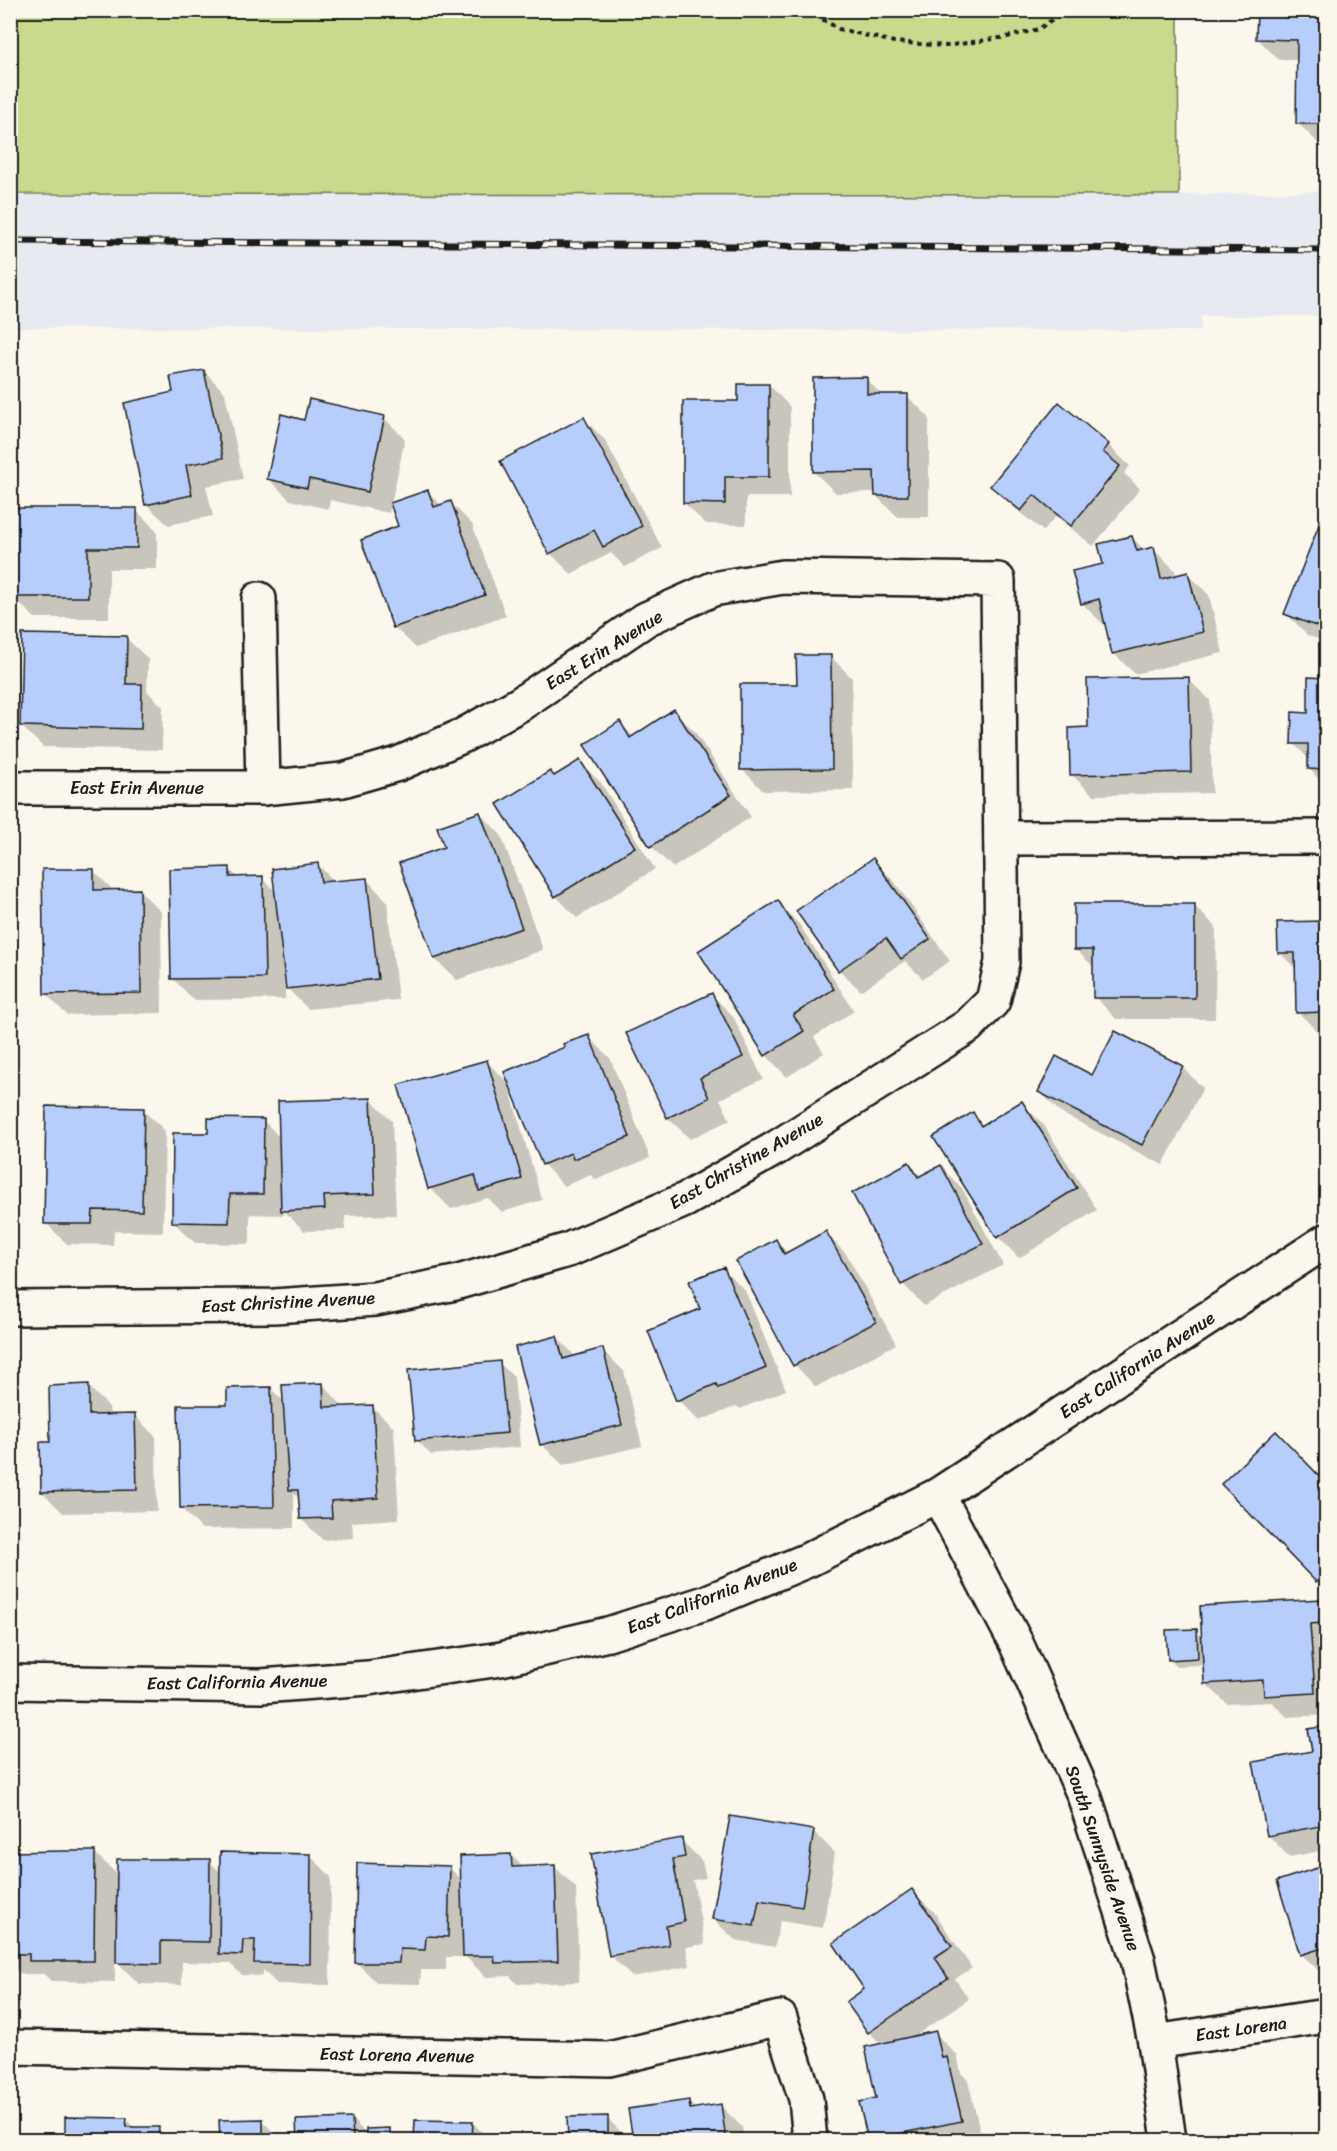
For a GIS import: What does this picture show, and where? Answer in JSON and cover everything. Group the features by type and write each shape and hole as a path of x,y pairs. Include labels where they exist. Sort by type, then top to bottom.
{"street":[{"name":"East Erin Avenue","path":"10,788 263,788 342,780 398,764 462,736 520,704 646,620 713,589 783,577 998,580 1001,838"},
{"path":"259,599 263,788"},
{"path":"1001,838 1326,837"},
{"name":"East Christine Avenue","path":"10,1308 274,1306 375,1299 455,1283 568,1250 685,1200 776,1148 968,1026 993,1001 1002,962 1001,838"},
{"name":"East California Avenue","path":"10,1683 261,1686 368,1678 501,1659 608,1634 705,1602 808,1560 938,1496 1326,1241"},
{"name":"South Sunnyside Avenue","path":"938,1496 1016,1643 1084,1795 1138,1960 1155,2042 1168,2140"},
{"name":"East Lorena","path":"1155,2042 1326,2016"},
{"name":"East Lorena Avenue","path":"10,2047 609,2059 780,2018 806,2099 810,2140"}],"path":[{"path":"807,10 839,29 894,42 946,46 1007,37 1039,29 1066,10"}],"shaded area":[{"path":"1326,191 1326,316 1201,316 1201,331 11,328 11,194 1179,195"}],"green space":[{"path":"11,10 1178,11 1179,195 11,194"}],"building":[{"path":"1257,10 1326,10 1326,124 1296,124 1297,40 1256,39"},
{"path":"204,370 223,458 186,465 192,495 145,505 124,403 173,392 170,376"},
{"path":"867,377 867,394 908,394 908,496 875,496 874,471 813,472 813,378"},
{"path":"738,384 769,384 769,477 725,477 725,504 683,503 683,401 738,401"},
{"path":"309,399 385,416 368,492 309,479 307,488 267,479 281,414 304,420"},
{"path":"1059,402 1109,444 1103,452 1120,466 1071,526 1034,495 1021,511 990,486"},
{"path":"584,417 642,526 603,547 594,530 549,554 500,461"},
{"path":"428,490 434,507 451,501 485,595 393,628 361,540 398,526 390,503"},
{"path":"12,508 137,508 137,548 88,548 88,597 12,597"},
{"path":"1324,512 1326,513 1326,630 1284,614"},
{"path":"1132,536 1137,551 1154,547 1161,579 1188,572 1203,632 1112,654 1099,599 1081,604 1072,571 1103,564 1098,544"},
{"path":"22,634 127,636 126,684 142,684 141,729 20,726"},
{"path":"796,655 831,655 832,769 740,770 740,684 797,684"},
{"path":"1189,677 1191,772 1070,775 1069,728 1088,727 1087,679"},
{"path":"1308,677 1326,678 1326,770 1308,769 1308,744 1291,744 1292,712 1308,713"},
{"path":"674,709 731,795 650,847 584,745 620,721 630,738"},
{"path":"580,760 635,847 555,897 497,804 550,771 554,776"},
{"path":"480,812 522,928 434,959 399,863 444,847 437,827"},
{"path":"873,858 930,939 901,959 886,938 838,971 796,911"},
{"path":"318,863 321,882 367,878 378,979 286,989 272,869"},
{"path":"230,867 230,877 263,876 265,978 171,979 169,869"},
{"path":"42,869 94,869 94,890 140,889 141,993 44,994"},
{"path":"778,900 834,989 793,1015 804,1031 765,1056 698,951"},
{"path":"1074,904 1195,904 1195,998 1093,998 1093,950 1074,950"},
{"path":"1326,921 1326,1012 1296,1013 1295,953 1278,953 1277,922"},
{"path":"712,993 743,1057 700,1078 709,1098 667,1118 626,1033"},
{"path":"1115,1031 1183,1066 1142,1145 1038,1092 1056,1056 1092,1075"},
{"path":"589,1035 630,1137 573,1159 571,1153 542,1165 504,1072 565,1047 563,1044"},
{"path":"487,1060 522,1179 479,1191 475,1175 428,1189 398,1085"},
{"path":"371,1098 375,1194 324,1196 325,1209 281,1211 278,1101"},
{"path":"1022,1101 1077,1188 997,1238 933,1137 973,1112 981,1126"},
{"path":"46,1106 144,1108 142,1211 93,1210 92,1224 44,1224"},
{"path":"208,1118 264,1119 263,1194 230,1194 229,1223 172,1222 173,1133 208,1133"},
{"path":"909,1162 918,1177 941,1165 983,1244 901,1285 852,1193"},
{"path":"826,1231 876,1322 793,1366 736,1261 776,1239 784,1254"},
{"path":"724,1267 766,1368 718,1388 716,1384 676,1401 648,1331 700,1309 689,1281"},
{"path":"557,1336 563,1359 603,1348 622,1425 540,1445 515,1347"},
{"path":"500,1361 507,1433 415,1441 408,1370"},
{"path":"323,1383 324,1407 373,1405 378,1498 331,1501 332,1518 300,1519 298,1490 289,1490 282,1385"},
{"path":"89,1384 89,1415 135,1414 137,1490 41,1492 40,1442 50,1442 49,1386"},
{"path":"271,1387 274,1507 180,1508 178,1405 227,1405 227,1388"},
{"path":"1276,1431 1326,1483 1326,1572 1316,1582 1221,1484"},
{"path":"1322,1599 1323,1623 1310,1624 1315,1693 1264,1696 1263,1680 1204,1684 1200,1606"},
{"path":"1197,1629 1198,1658 1168,1660 1166,1630"},
{"path":"1326,1726 1326,1825 1267,1836 1253,1762 1312,1751 1308,1729"},
{"path":"730,1816 814,1830 802,1907 759,1900 754,1926 712,1919"},
{"path":"682,1838 685,1857 673,1859 684,1922 666,1926 669,1945 609,1956 591,1854"},
{"path":"95,1851 94,1961 29,1961 29,1954 10,1954 10,1852"},
{"path":"220,1852 311,1854 310,1964 254,1963 255,1940 243,1940 242,1955 219,1954"},
{"path":"511,1854 512,1867 555,1865 558,1961 495,1963 494,1956 463,1956 460,1856"},
{"path":"117,1859 210,1859 209,1942 161,1941 161,1964 116,1963"},
{"path":"357,1863 450,1866 448,1937 426,1936 425,1950 400,1949 399,1963 355,1963"},
{"path":"1326,1865 1326,1947 1300,1955 1277,1881"},
{"path":"912,1889 952,1946 935,1957 948,1978 868,2033 846,2002 864,1989 833,1943"},
{"path":"936,2031 942,2058 947,2057 962,2121 868,2140 859,2102 876,2098 865,2047"},
{"path":"689,2100 690,2109 721,2104 726,2140 633,2140 628,2109"},
{"path":"608,2116 608,2140 522,2140 568,2138 567,2117"},
{"path":"65,2117 127,2118 126,2127 159,2127 158,2140 65,2140"},
{"path":"352,2118 353,2140 297,2140 296,2120"},
{"path":"263,2119 263,2140 220,2140 219,2120"},
{"path":"415,2120 473,2121 472,2140 414,2140"},
{"path":"390,2128 390,2140 366,2140 366,2129"},
{"path":"10,2137 34,2137 34,2140 10,2140"}],"railway":[{"path":"10,241 1326,250"}]}
